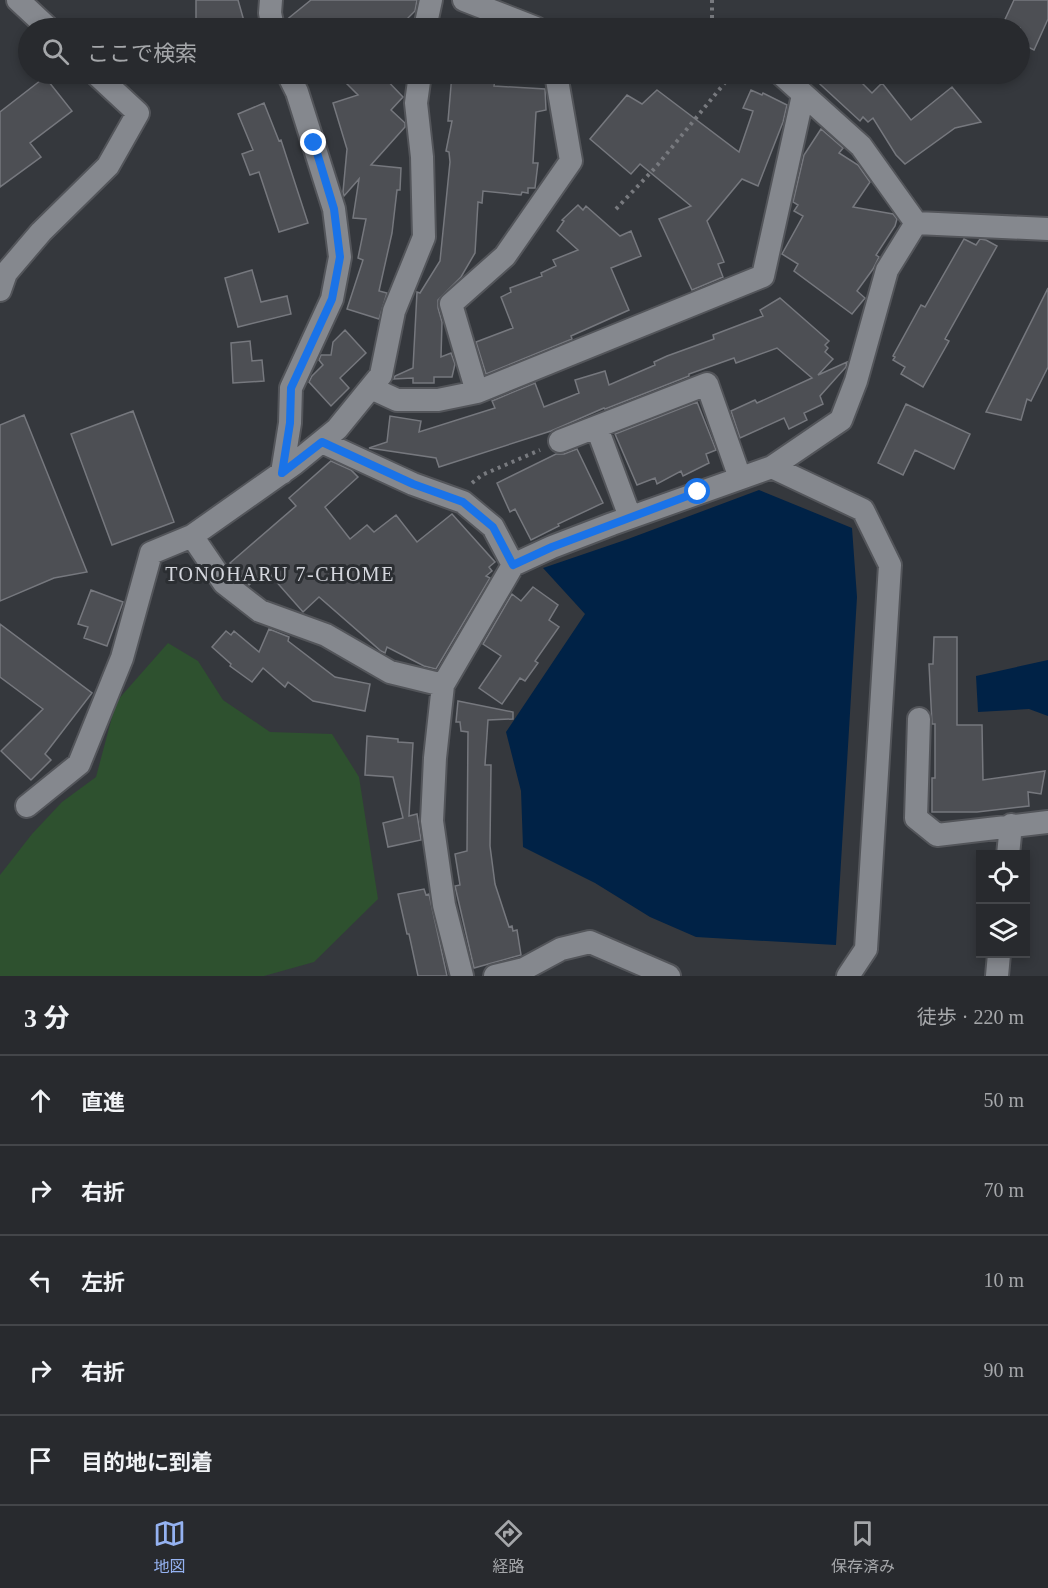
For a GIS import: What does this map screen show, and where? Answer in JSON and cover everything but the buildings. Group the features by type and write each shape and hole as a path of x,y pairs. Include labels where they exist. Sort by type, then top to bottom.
{"street":[{"path":"18,0 37,18"},
{"path":"271,0 271,18"},
{"path":"427,18 431,0"},
{"path":"464,0 510,18"},
{"path":"0,290 6,273 41,232 108,166 138,113 107,84"},
{"path":"282,473 290,423 291,388 332,299 340,257 334,209 293,84"},
{"path":"27,806 79,764 122,658 151,553 192,536 282,473 337,429 381,375 394,311 424,237 422,157 416,104 419,84"},
{"path":"477,392 451,304 505,256 571,161 558,84"},
{"path":"791,84 861,146 916,223"},
{"path":"371,388 397,400 438,400 477,392 763,276 803,95"},
{"path":"916,223 1048,229"},
{"path":"462,976 444,905 432,821 435,758 443,685 513,565 552,547 772,467 841,420 856,381 887,270 916,223"},
{"path":"560,441 707,384 740,478"},
{"path":"600,436 630,518"},
{"path":"322,442 413,484 463,502 493,527 513,565"},
{"path":"772,467 863,510 890,565 866,949 848,976"},
{"path":"192,536 224,583 260,611 326,634 390,672 443,685"},
{"path":"919,719 916,818 937,835 1048,822"},
{"path":"1008,850 1011,825"},
{"path":"495,976 524,969 540,968 561,949 590,942 669,976"},
{"path":"998,976 999,958"}],"path":[{"path":"712,0 712,18"},
{"path":"616,209 655,168 724,84"},
{"path":"453,499 482,475 560,441"}],"green space":[{"path":"168,643 198,661 223,700 270,732 332,734 359,777 378,899 314,962 264,976 0,976 0,875 32,834 62,802 96,777 116,702"}],"water":[{"path":"759,490 852,528 857,597 836,945 696,937 650,917 595,883 523,847 521,791 506,732 585,614 543,568"},
{"path":"1048,660 1048,716 1029,709 978,712 976,676"}],"district":[{"name":"TONOHARU 7-CHOME","path":"280,574"}],"route":[{"path":"314,143 334,209 340,257 332,299 291,388 290,423 282,473 322,442 413,484 463,502 493,527 513,565 552,547 698,492"}]}
